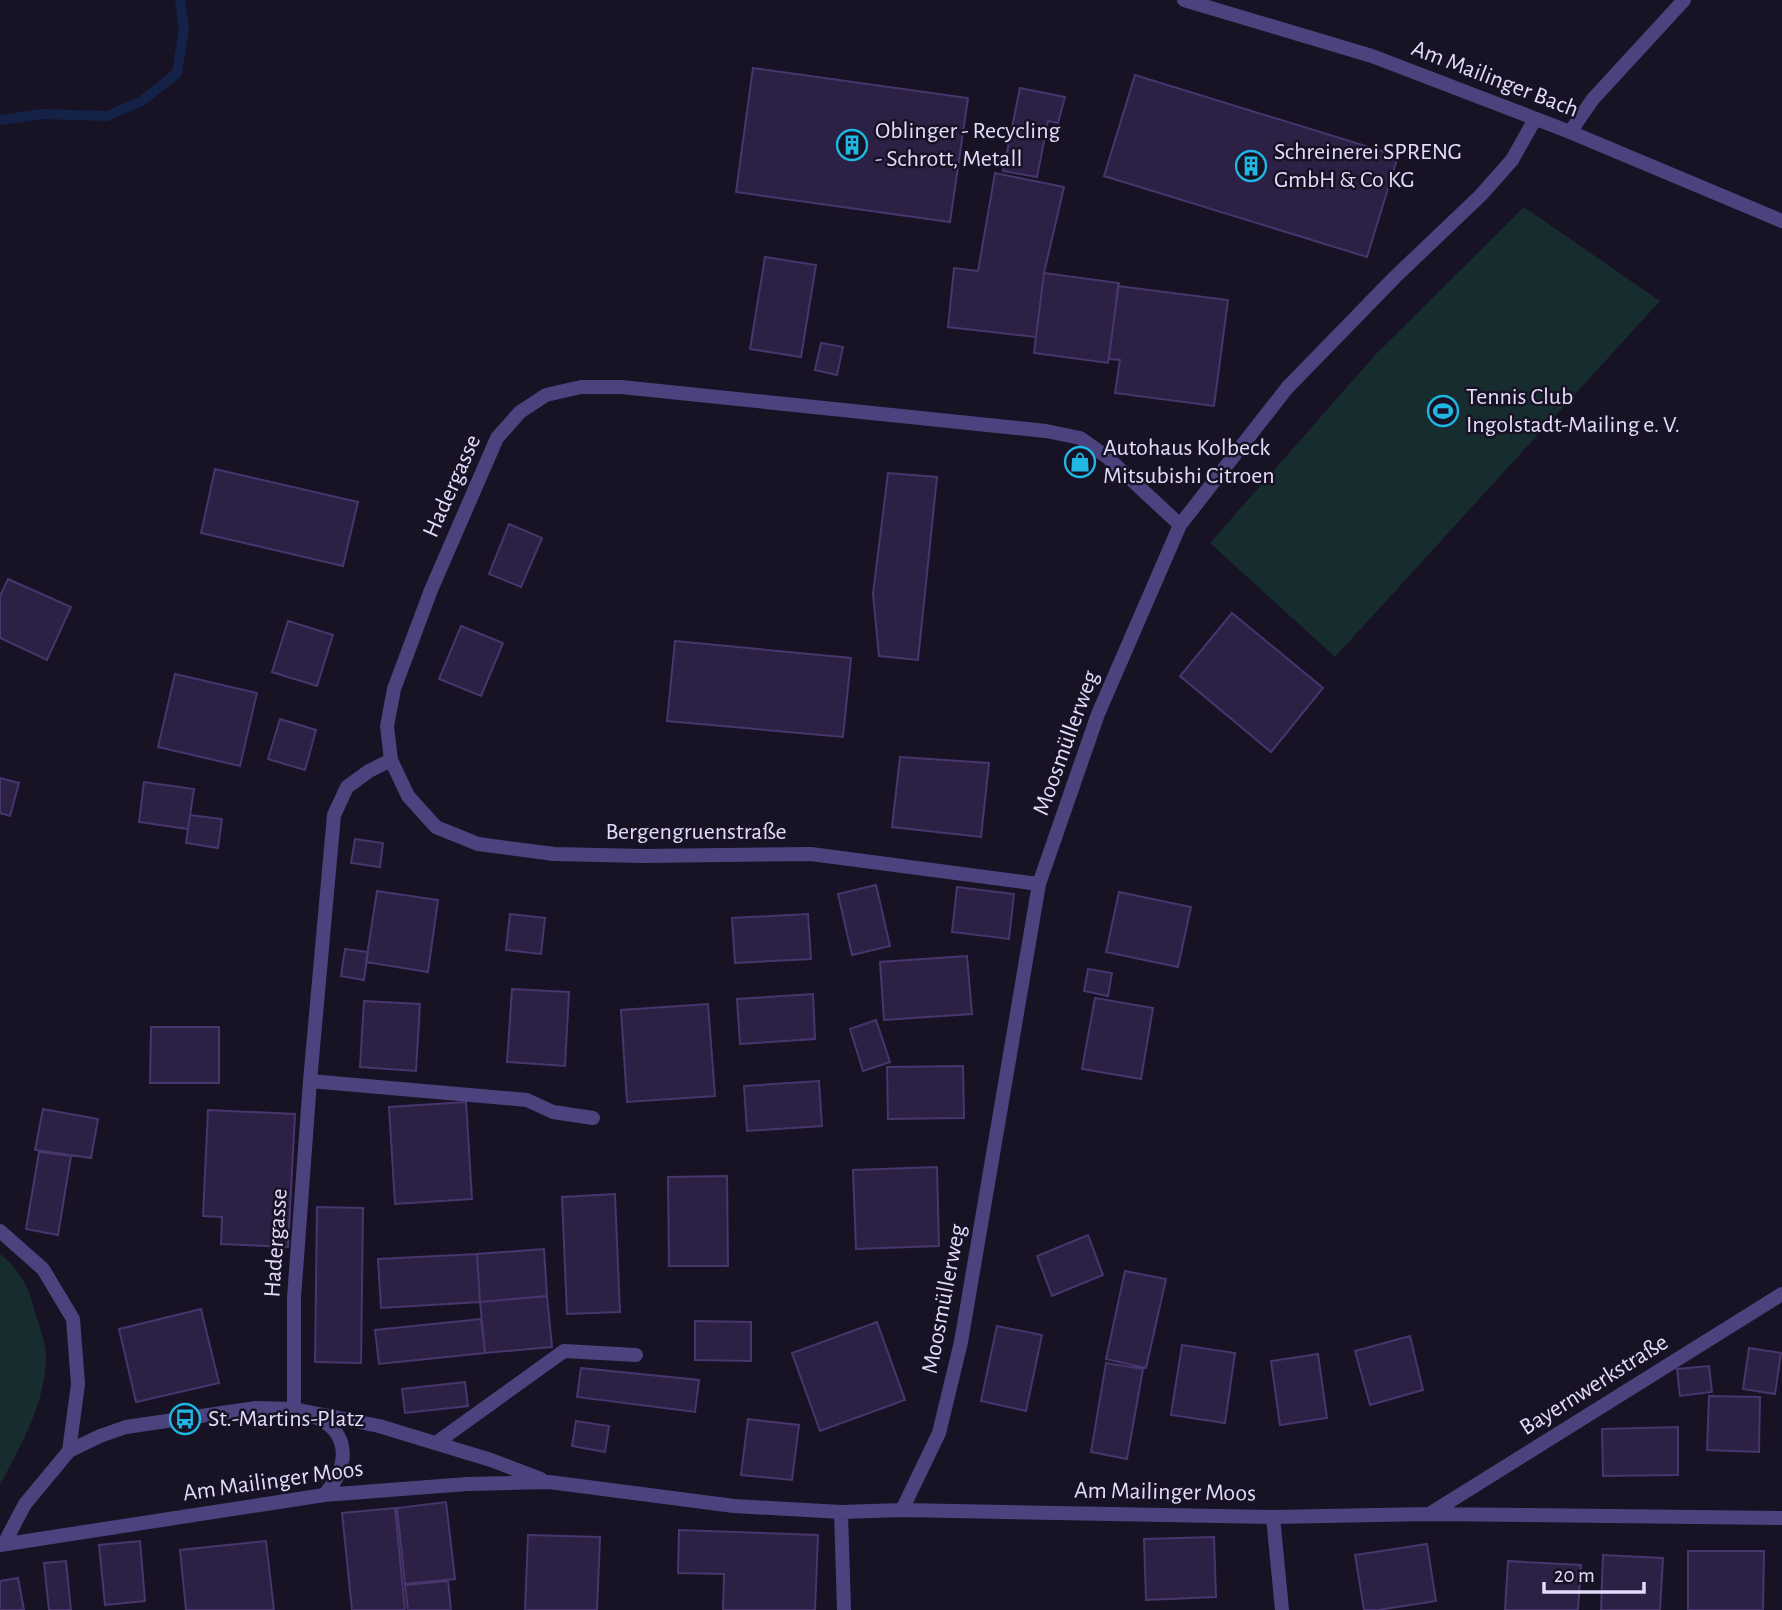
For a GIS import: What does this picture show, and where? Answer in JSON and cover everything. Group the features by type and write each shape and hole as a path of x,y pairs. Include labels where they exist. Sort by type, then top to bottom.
{"street":[{"name":"Am Mailinger Bach","path":"1184,0 1372,56 1570,132 1782,221"},
{"path":"1570,132 1593,99 1684,0"},
{"name":"Moosmüllerweg","path":"902,1510 939,1433 961,1342 1039,884 1098,714 1180,526 1287,388 1395,276 1481,195 1512,160 1535,119"},
{"name":"Hadergasse","path":"294,1409 294,1298 334,815 347,787 369,771 391,760 387,726 394,689 471,495 497,438 520,412 546,395 581,387 621,387 1046,431 1080,438 1107,457 1180,526"},
{"name":"Bergengruenstraße","path":"391,760 408,796 436,827 478,844 554,854 811,854 1039,884"},
{"path":"310,1081 527,1100 553,1112 593,1118"},
{"path":"0,1231 43,1269 73,1319 78,1384 69,1451"},
{"name":"Bayernwerkstraße","path":"1429,1514 1782,1294"},
{"path":"436,1443 565,1351 636,1355"},
{"name":"Am Mailinger Moos","path":"2,1544 25,1504 69,1451 126,1427 256,1408 294,1409 379,1426 491,1460 548,1482"},
{"path":"294,1409 321,1420 336,1431 342,1445 343,1464 337,1481 324,1495"},
{"name":"Am Mailinger Moos","path":"2,1544 324,1495 467,1483 548,1482 734,1506 841,1512 902,1510 1273,1517 1429,1514 1782,1518"},
{"path":"841,1512 844,1610"},
{"path":"1273,1517 1282,1610"}],"green space":[{"name":"Tennis Club Ingolstadt-Mailing e. V.","path":"1524,207 1660,301 1335,657 1210,543 1376,354"},
{"path":"0,1254 18,1272 27,1287 46,1354 37,1406 0,1485"}],"building":[{"name":"Oblinger - Recycling - Schrott, Metall","path":"753,68 968,98 950,222 736,192"},
{"name":"Schreinerei SPRENG GmbH & Co KG","path":"1135,75 1398,156 1367,257 1104,176"},
{"path":"1020,88 1065,97 1058,123 1048,121 1037,177 1003,171"},
{"path":"995,173 1064,187 1044,273 1036,337 948,327 954,268 978,271"},
{"path":"765,257 816,265 801,357 750,349"},
{"path":"1044,273 1119,283 1108,363 1034,353"},
{"path":"1118,286 1228,300 1214,406 1115,393 1120,360 1109,359"},
{"path":"821,343 843,347 837,375 815,370"},
{"path":"215,469 358,502 343,566 201,533"},
{"path":"888,473 937,477 918,660 879,656 873,594"},
{"path":"509,524 542,538 521,587 489,574"},
{"path":"8,579 71,607 47,660 0,638 0,596"},
{"path":"1232,613 1323,688 1271,752 1180,676"},
{"path":"288,621 333,635 317,686 272,672"},
{"path":"461,626 503,643 481,696 439,679"},
{"path":"675,641 851,658 843,737 667,721"},
{"path":"175,674 257,693 240,766 158,747"},
{"path":"280,719 316,730 305,770 268,759"},
{"path":"900,757 989,763 981,837 892,827"},
{"path":"0,778 19,783 10,816 0,813"},
{"path":"144,782 194,789 188,829 139,822"},
{"path":"190,815 222,819 218,848 186,843"},
{"path":"355,839 383,843 380,867 351,863"},
{"path":"876,885 890,946 852,955 838,894"},
{"path":"957,887 1014,894 1009,939 952,932"},
{"path":"377,891 438,900 428,972 366,962"},
{"path":"1119,892 1191,907 1178,967 1106,952"},
{"path":"510,914 545,918 541,954 506,950"},
{"path":"808,914 811,959 735,963 732,918"},
{"path":"345,949 368,952 364,980 341,976"},
{"path":"967,956 972,1014 884,1020 880,962"},
{"path":"1088,969 1112,973 1108,996 1084,991"},
{"path":"512,989 569,992 565,1066 507,1062"},
{"path":"813,994 815,1039 740,1044 737,999"},
{"path":"1095,998 1153,1008 1141,1079 1082,1069"},
{"path":"364,1001 420,1004 416,1071 360,1067"},
{"path":"708,1004 715,1096 627,1102 621,1010"},
{"path":"876,1020 890,1062 863,1071 850,1029"},
{"path":"151,1027 219,1027 219,1083 150,1083"},
{"path":"963,1066 964,1118 888,1119 887,1067"},
{"path":"819,1081 822,1126 747,1131 744,1086"},
{"path":"466,1102 472,1199 395,1204 389,1107"},
{"path":"43,1109 98,1119 91,1158 35,1150"},
{"path":"208,1110 295,1114 288,1247 221,1244 222,1217 203,1216"},
{"path":"39,1152 71,1156 58,1235 26,1229"},
{"path":"937,1167 939,1246 856,1249 853,1170"},
{"path":"727,1176 728,1266 669,1266 668,1177"},
{"path":"615,1194 620,1312 567,1314 562,1197"},
{"path":"317,1207 363,1208 361,1363 315,1362"},
{"path":"1088,1235 1103,1275 1052,1296 1037,1256"},
{"path":"544,1249 547,1296 480,1302 477,1254"},
{"path":"477,1254 480,1302 381,1308 378,1259"},
{"path":"1125,1271 1166,1279 1146,1368 1106,1359"},
{"path":"547,1296 552,1347 485,1353 480,1302"},
{"path":"201,1309 219,1383 136,1402 119,1329"},
{"path":"481,1319 485,1353 379,1364 375,1330"},
{"path":"695,1321 751,1322 751,1361 695,1360"},
{"path":"877,1322 905,1400 820,1431 792,1353"},
{"path":"997,1326 1042,1335 1026,1411 981,1401"},
{"path":"1410,1336 1423,1390 1370,1405 1355,1351"},
{"path":"1182,1345 1235,1353 1225,1423 1171,1415"},
{"path":"1749,1348 1781,1353 1775,1394 1743,1389"},
{"path":"1318,1354 1327,1418 1280,1425 1271,1361"},
{"path":"1106,1363 1143,1369 1127,1459 1091,1452"},
{"path":"1709,1366 1712,1392 1680,1396 1677,1369"},
{"path":"581,1368 699,1380 695,1412 577,1397"},
{"path":"465,1382 468,1406 405,1413 402,1389"},
{"path":"1709,1396 1760,1397 1759,1452 1707,1450"},
{"path":"748,1419 799,1425 792,1480 741,1475"},
{"path":"576,1421 609,1426 605,1452 572,1446"},
{"path":"1678,1427 1678,1475 1603,1476 1602,1429"},
{"path":"446,1502 455,1579 405,1584 397,1508"},
{"path":"395,1508 405,1610 352,1610 342,1513"},
{"path":"679,1530 818,1535 815,1610 723,1610 724,1574 678,1573"},
{"path":"528,1535 600,1537 597,1610 525,1610"},
{"path":"1214,1537 1216,1597 1146,1600 1144,1539"},
{"path":"140,1541 145,1601 105,1605 99,1545"},
{"path":"266,1541 274,1610 186,1610 180,1550"},
{"path":"1427,1544 1436,1601 1364,1610 1355,1555"},
{"path":"1688,1551 1764,1551 1763,1610 1688,1610"},
{"path":"1603,1555 1663,1558 1660,1610 1601,1610"},
{"path":"66,1561 71,1610 49,1610 44,1563"},
{"path":"1508,1561 1581,1565 1578,1610 1505,1610"},
{"path":"18,1578 24,1610 0,1610 0,1581"},
{"path":"448,1581 451,1610 408,1610 405,1585"}],"waterway":[{"path":"0,120 42,114 107,116 142,101 177,73 184,29 180,0"}],"place":[{"name":"Oblinger - Recycling - Schrott, Metall","path":"852,145"},
{"name":"Schreinerei SPRENG GmbH & Co KG","path":"1251,166"},
{"name":"Tennis Club Ingolstadt-Mailing e. V.","path":"1443,411"},
{"name":"Autohaus Kolbeck Mitsubishi Citroen","path":"1080,462"},
{"name":"St.-Martins-Platz","path":"185,1419"}]}
